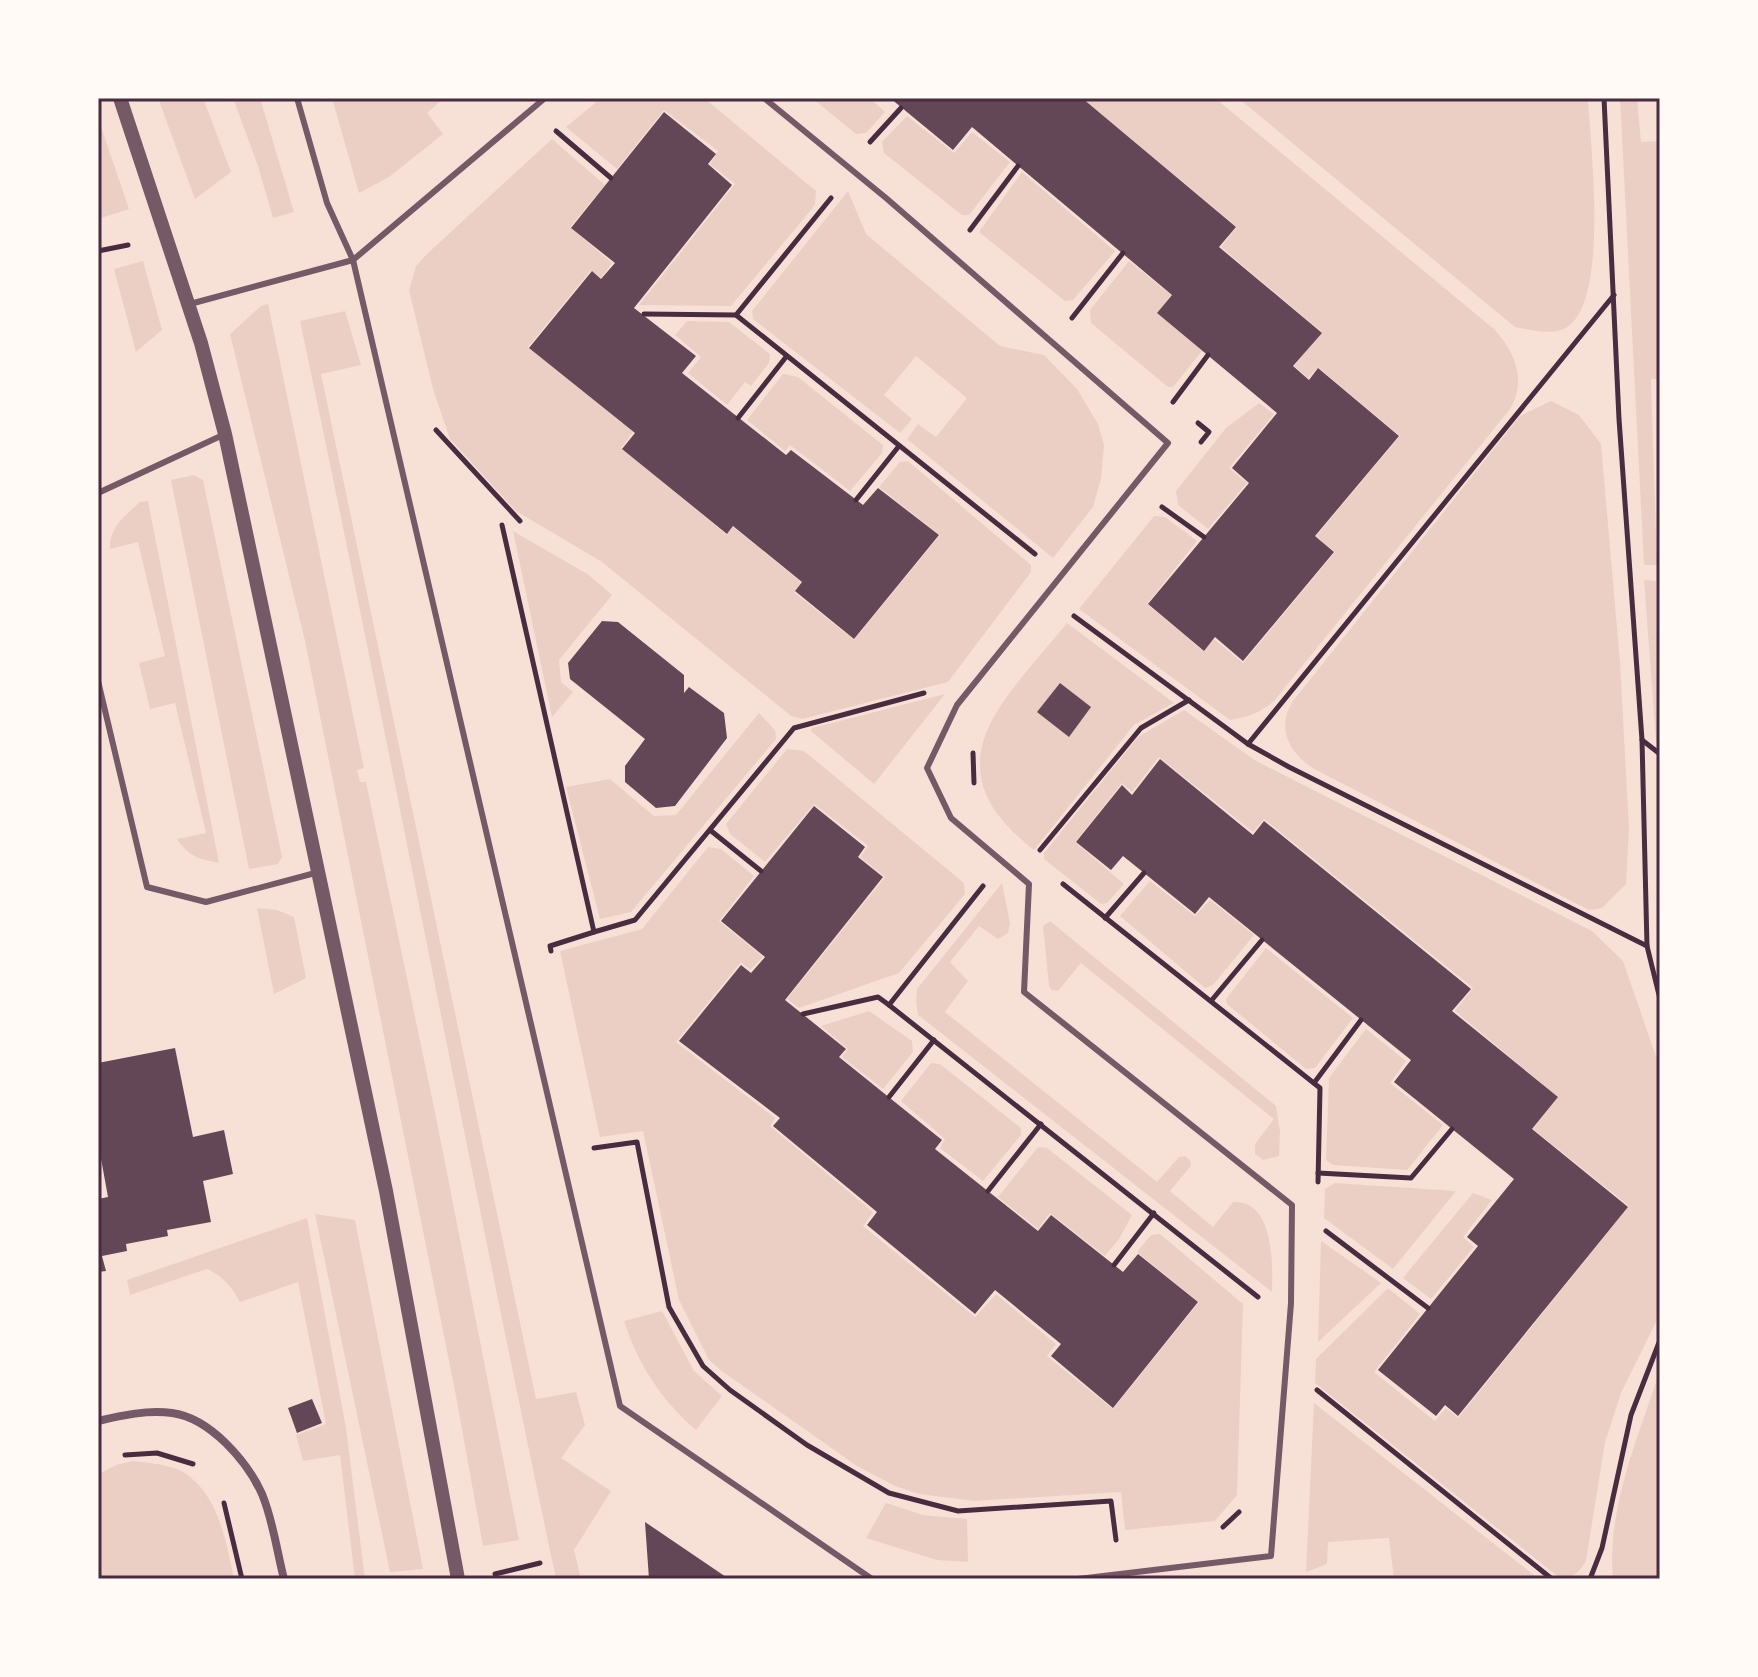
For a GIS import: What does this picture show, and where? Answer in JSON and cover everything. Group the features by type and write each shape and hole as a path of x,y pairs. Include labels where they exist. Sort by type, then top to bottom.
{"street":[{"path":"120,98 189,305 225,434 386,1191 458,1579"},
{"path":"98,1421 140,1412 176,1413 209,1429 237,1453 262,1495 284,1579"}],"lane":[{"path":"297,98 327,203 353,260 620,1406 872,1579"},
{"path":"189,305 353,260 545,98"},
{"path":"764,98 886,198 1168,443 957,705 927,768 951,818 1029,884 1024,992 1292,1205 1291,1303 1271,1556 1078,1579"},
{"path":"98,493 225,434"},
{"path":"98,681 147,887 206,902 319,872"}],"path":[{"path":"1604,98 1619,419 1642,740 1647,946 1660,999"},
{"path":"864,148 901,108"},
{"path":"553,128 611,178"},
{"path":"967,234 1018,166"},
{"path":"736,315 837,192"},
{"path":"98,251 136,243"},
{"path":"1072,319 1123,253"},
{"path":"1248,744 1615,294"},
{"path":"1060,310 1083,328"},
{"path":"644,314 736,315 1044,561"},
{"path":"1173,402 1208,355"},
{"path":"738,418 786,357"},
{"path":"1161,393 1185,412"},
{"path":"1197,422 1209,432 1200,444"},
{"path":"436,430 520,521"},
{"path":"856,500 899,446"},
{"path":"1154,501 1204,537"},
{"path":"502,525 594,932"},
{"path":"1066,611 1248,744 1647,946"},
{"path":"553,962 550,946 635,920 794,728 930,691"},
{"path":"1032,860 1141,728 1189,700"},
{"path":"1642,740 1660,754"},
{"path":"973,745 974,788"},
{"path":"710,830 761,871"},
{"path":"1105,918 1144,873"},
{"path":"1056,879 1320,1088 1318,1185"},
{"path":"889,1005 985,883"},
{"path":"1211,1001 1262,940"},
{"path":"1654,981 1660,974"},
{"path":"803,1014 878,997 1259,1298"},
{"path":"1314,1083 1361,1020"},
{"path":"889,1097 934,1040"},
{"path":"988,1191 1041,1124"},
{"path":"1318,1173 1411,1178 1452,1129"},
{"path":"591,1134 595,1149 637,1142 669,1307 703,1366 730,1390 807,1445 889,1493 958,1511 1111,1501 1116,1542 1131,1540"},
{"path":"1114,1265 1154,1213"},
{"path":"1315,1223 1428,1308"},
{"path":"1590,1579 1602,1548 1631,1415 1660,1340"},
{"path":"1309,1400 1310,1385 1552,1579"},
{"path":"125,1455 157,1453 196,1465"},
{"path":"223,1500 242,1579"},
{"path":"1219,1530 1239,1514 1244,1503"},
{"path":"486,1576 540,1563"}],"shaded area":[{"path":"158,98 203,98 231,172 195,199"},
{"path":"233,98 260,98 294,212 273,218"},
{"path":"332,98 444,98 427,113 443,134 389,177 359,193"},
{"path":"601,98 704,98 816,191 815,205 731,306 639,305 735,184 710,164 718,151 664,110 617,169 566,127"},
{"path":"812,98 870,98 885,112 866,133 856,134"},
{"path":"1082,98 1215,98 1494,329 1508,347 1516,367 1518,388 1510,409 1274,701 1259,711 1230,720 1079,609 1154,516 1165,517 1197,541 1147,604 1203,651 1214,639 1243,663 1335,552 1316,536 1400,436 1318,367 1308,378 1294,366 1322,332 1221,247 1237,227"},
{"path":"1238,98 1588,98 1594,185 1593,258 1588,290 1579,315 1558,331 1515,327"},
{"path":"1620,98 1637,98 1641,142 1660,141 1660,379 1651,379 1657,565 1644,565"},
{"path":"907,116 954,153 972,132 1010,162 969,215 962,215 884,153 882,142"},
{"path":"98,118 129,209 98,219"},
{"path":"552,139 605,185 570,227 612,263 601,278 591,270 528,347 633,432 621,448 727,535 733,527 801,582 794,592 854,640 940,535 879,487 900,462 908,461 1031,565 1031,572 948,682 802,719 791,716 602,562 516,511 450,439 433,389 409,290 416,266"},
{"path":"1022,172 1115,251 1073,300 1065,301 979,232"},
{"path":"848,191 866,234 1000,346 1044,355 1077,389 1098,424 1104,445 1101,479 1093,507 1053,558 907,439 918,424 936,437 967,398 916,356 884,395 912,419 900,433 753,319 752,311"},
{"path":"143,261 162,330 136,352 114,269"},
{"path":"1129,261 1171,295 1157,313 1202,351 1173,387 1168,387 1091,323 1090,310"},
{"path":"268,304 364,768 357,770 360,782 366,782 519,1540 483,1546 456,1396 305,641 230,334 261,306"},
{"path":"345,311 361,365 321,374 536,1399 576,1392 585,1425 561,1458 611,1491 574,1550 581,1579 556,1579 300,321"},
{"path":"687,321 729,322 770,354 769,363 751,386 745,382 727,405 688,373 701,357 675,335"},
{"path":"783,374 798,377 883,445 882,453 850,491 790,445 785,451 747,420"},
{"path":"1551,401 1579,415 1601,444 1620,662 1629,828 1626,884 1602,908 1589,910 1316,770 1293,749 1285,721 1293,701 1520,416"},
{"path":"1259,403 1274,414 1229,468 1247,483 1208,529 1178,505 1176,491 1226,428"},
{"path":"194,475 203,480 282,857 278,864 249,869 171,480"},
{"path":"148,501 219,863 195,856 177,839 206,833 175,703 150,709 139,663 165,656 138,542 110,549 112,534 119,522 140,502"},
{"path":"513,531 589,575 612,595 559,660 561,682 573,692 552,717"},
{"path":"1644,580 1656,581 1660,744 1656,741"},
{"path":"1067,623 1174,703 1134,725 1034,850 1002,819 984,790 980,761 986,734 1000,707"},
{"path":"945,694 874,784 811,731 812,728"},
{"path":"1184,710 1256,761 1592,931 1623,961 1660,1068 1660,1314 1621,1393 1605,1442 1586,1561 1570,1577 1561,1579 1315,1383 1316,1359 1388,1288 1420,1314 1374,1372 1435,1421 1446,1408 1458,1418 1629,1206 1533,1129 1558,1097 1455,1011 1473,988 1264,819 1253,832 1159,757 1132,792 1122,783 1075,842 1124,884 1107,903 1101,904 1044,859 1044,853 1138,737"},
{"path":"759,713 775,730 776,739 631,912 600,919 566,787 610,779 654,816 676,815"},
{"path":"787,749 804,751 964,883 965,894 899,973 799,1008 787,999 885,877 860,857 868,846 814,804 765,862 730,834 726,824"},
{"path":"708,847 721,849 754,876 719,921 763,957 750,970 741,962 676,1042 775,1118 770,1126 873,1212 863,1226 975,1317 996,1294 1056,1344 1047,1356 1113,1409 1199,1302 1137,1252 1151,1235 1160,1234 1243,1304 1237,1495 1215,1521 1125,1530 1121,1492 974,1501 919,1494 895,1486 857,1466 709,1360 679,1300 643,1131 600,1137 560,951 642,929"},
{"path":"1150,881 1195,916 1210,900 1254,935 1213,985 1205,988 1120,916"},
{"path":"1002,883 1010,923 1008,933 998,939 979,926 950,962 968,981 945,1012 1157,1182 1179,1157 1185,1156 1190,1160 1191,1166 1170,1191 1213,1227 1233,1202 1246,1204 1257,1211 1264,1222 1271,1251 1272,1292 918,1015 917,989"},
{"path":"257,908 277,910 294,917 306,978 274,994"},
{"path":"1050,921 1276,1106 1280,1132 1279,1156 1263,1160 1255,1154 1255,1144 1274,1119 1081,963 1058,991 1052,990 1049,986 1043,926"},
{"path":"1266,948 1353,1018 1315,1068 1306,1069 1227,1004 1226,999"},
{"path":"869,1011 912,1041 913,1052 883,1089 842,1057 848,1049 821,1026"},
{"path":"1366,1029 1406,1061 1390,1083 1443,1125 1407,1170 1333,1165 1326,1160 1329,1078"},
{"path":"931,1063 940,1064 1021,1128 1021,1135 983,1181 940,1148 945,1139 901,1101"},
{"path":"1038,1147 1047,1148 1132,1215 1105,1256 1050,1213 1038,1229 998,1197"},
{"path":"1335,1183 1456,1191 1393,1269 1324,1218 1325,1189"},
{"path":"1473,1193 1492,1200 1463,1237 1474,1247 1431,1299 1403,1278"},
{"path":"315,1214 355,1220 423,1569 390,1572"},
{"path":"307,1218 346,1428 365,1579 355,1579 340,1455 303,1461 296,1435 326,1424 298,1282 240,1302 226,1282 207,1269 130,1295 127,1280"},
{"path":"1321,1241 1381,1283 1318,1342"},
{"path":"662,1311 694,1371 722,1396 696,1430 652,1380 636,1352 624,1321"},
{"path":"1660,1371 1660,1579 1613,1579 1612,1553 1619,1500"},
{"path":"1314,1403 1539,1579 1394,1579 1389,1538 1328,1542 1327,1564 1306,1572"},
{"path":"133,1461 177,1469 195,1481 219,1520 234,1579 98,1579 98,1474"},
{"path":"886,1503 923,1515 967,1519 968,1562 937,1560 866,1538"}],"building":[{"path":"890,98 1082,98 1236,227 1219,247 1322,333 1293,366 1309,380 1318,368 1399,436 1315,536 1334,552 1243,661 1215,637 1204,651 1148,604 1249,483 1232,468 1277,413 1157,313 1172,295 972,127 953,150"},
{"path":"664,112 716,154 708,164 732,185 634,308 696,356 682,373 786,455 791,450 863,505 878,488 939,535 854,639 795,591 802,582 733,526 727,534 622,449 635,433 529,348 592,271 601,279 615,263 571,228"},
{"path":"602,621 618,622 684,675 684,693 689,687 724,713 727,738 675,806 656,808 625,782 625,766 645,739 570,679 568,663"},
{"path":"1060,683 1091,707 1069,737 1037,712"},
{"path":"1160,759 1253,835 1264,821 1471,989 1452,1011 1558,1097 1532,1129 1628,1207 1458,1416 1445,1405 1436,1416 1378,1370 1478,1246 1467,1237 1514,1179 1394,1082 1411,1060 1209,897 1195,914 1123,856 1111,870 1076,842 1122,785 1132,795"},
{"path":"814,806 865,847 858,857 883,877 785,1000 846,1049 839,1057 942,1140 935,1149 1038,1231 1051,1215 1123,1272 1138,1254 1198,1302 1113,1408 1051,1356 1061,1344 995,1290 975,1314 867,1225 877,1212 773,1126 780,1118 679,1041 741,965 751,973 765,957 721,921"},
{"path":"175,1048 193,1137 224,1130 233,1174 203,1181 211,1222 167,1230 168,1236 126,1244 127,1251 102,1256 106,1271 98,1272 98,1199 108,1197 98,1142 98,1063"},
{"path":"312,1399 322,1423 297,1433 288,1408"},
{"path":"645,1522 729,1579 649,1579"}]}
